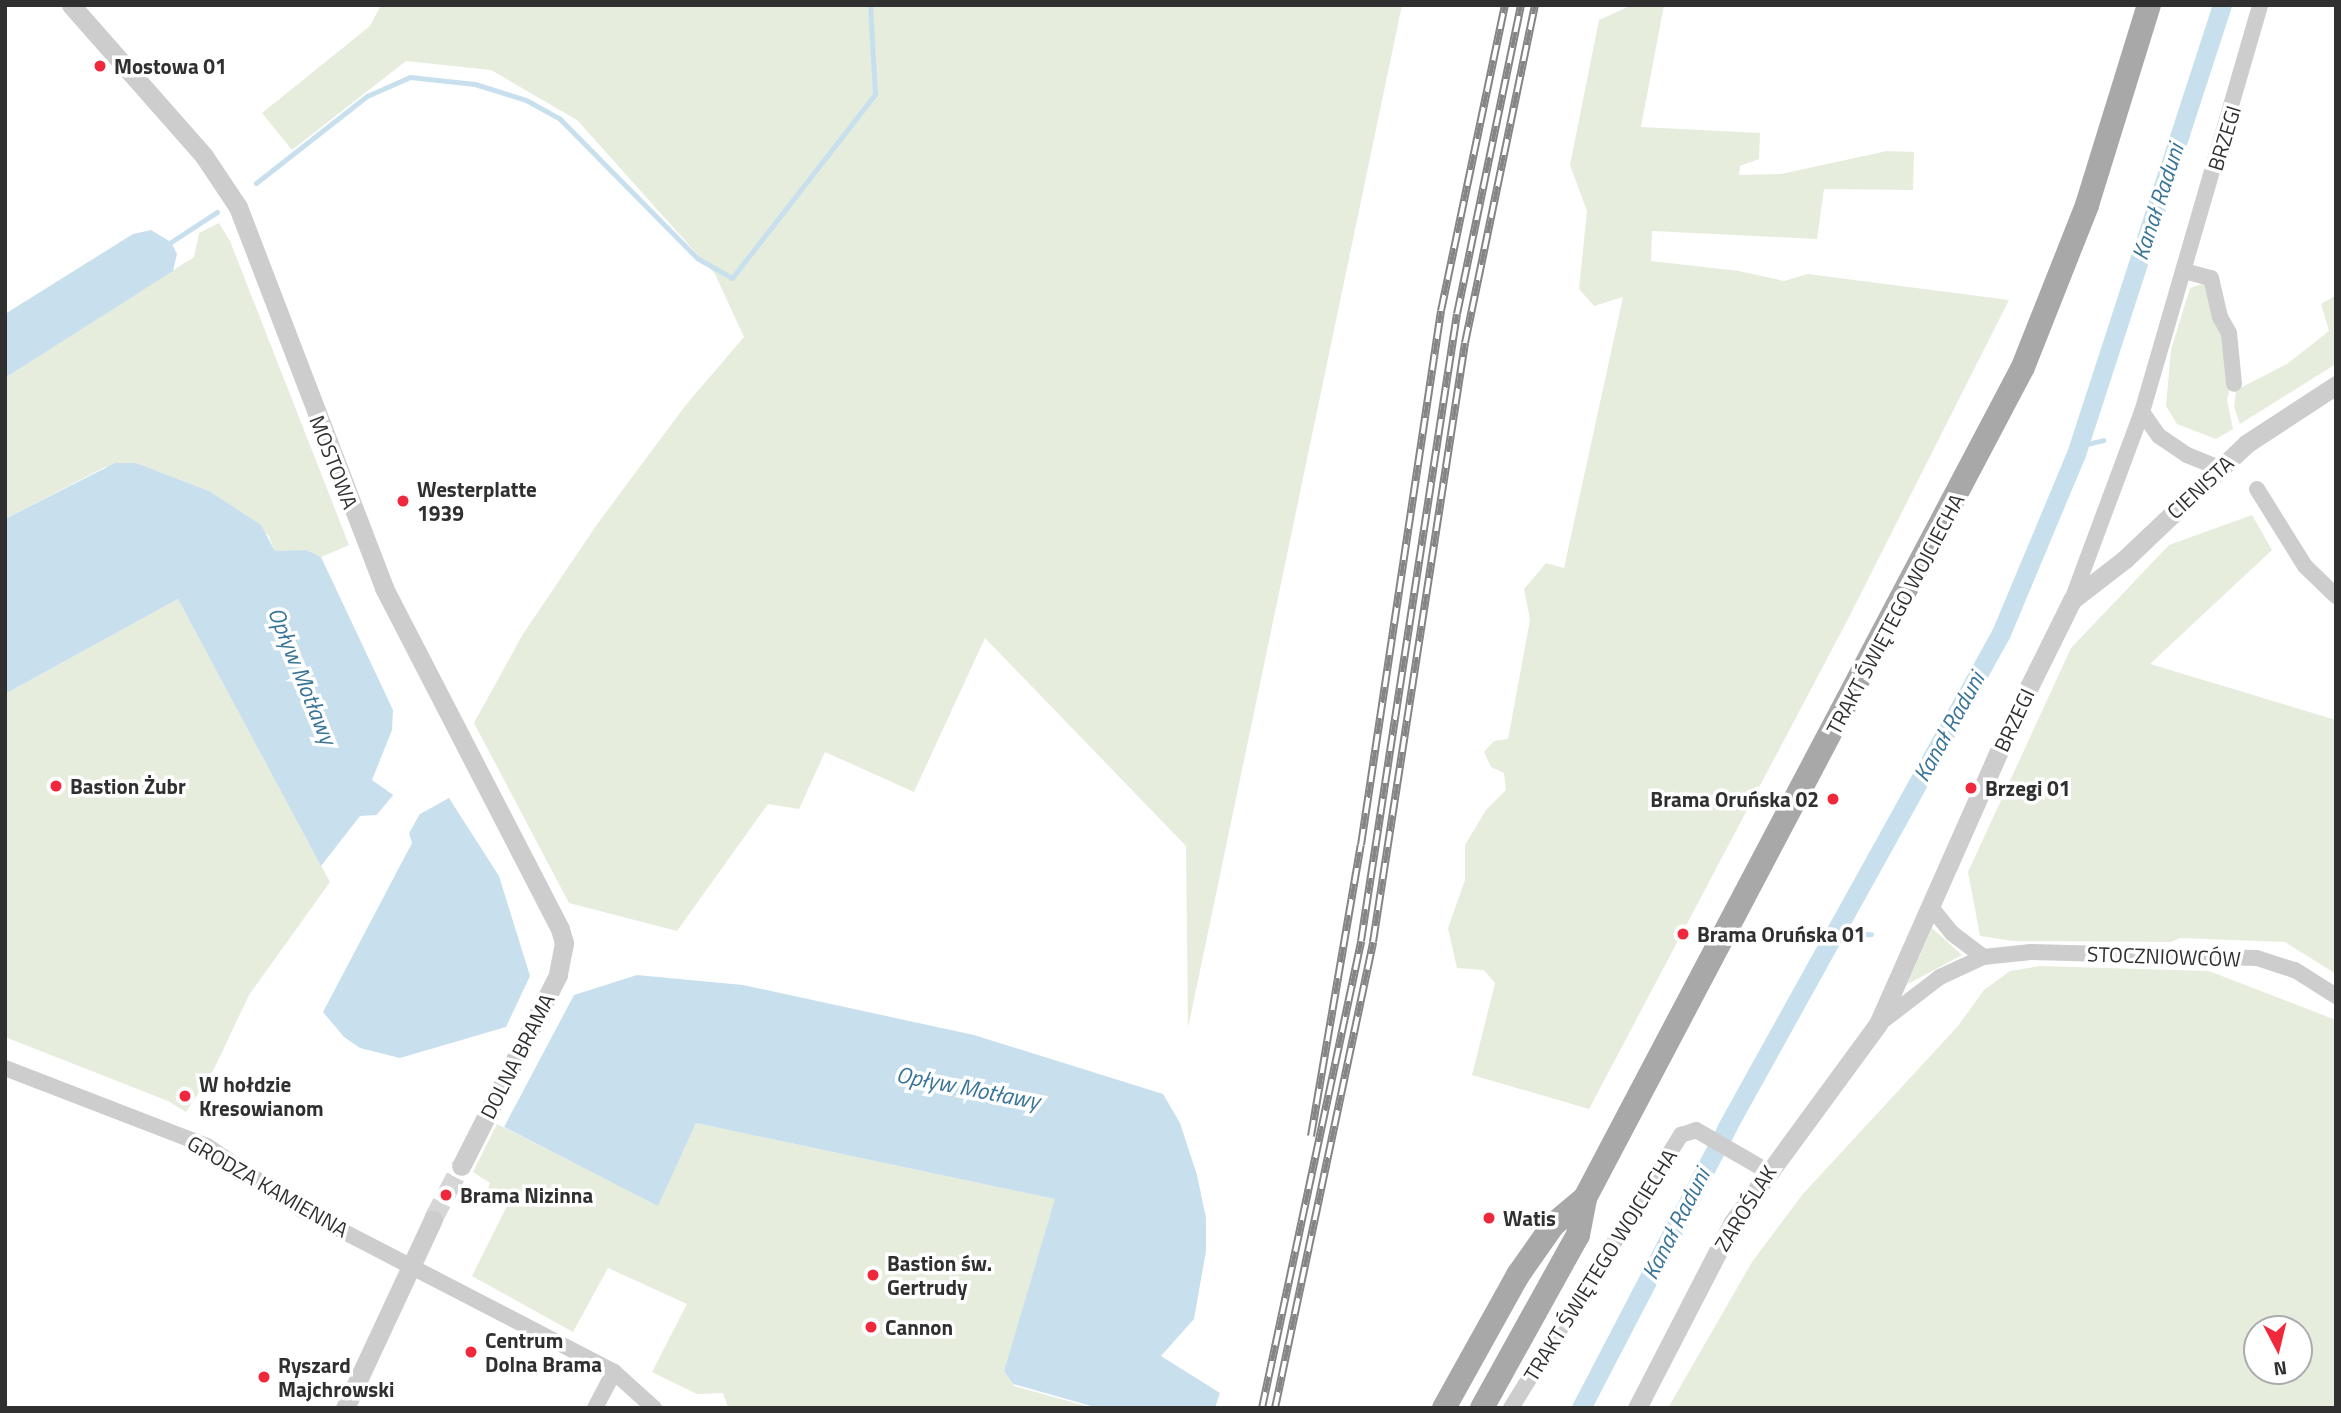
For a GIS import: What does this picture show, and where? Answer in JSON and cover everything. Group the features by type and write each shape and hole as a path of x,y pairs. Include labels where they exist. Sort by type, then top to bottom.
{"main road":[{"name":"TRAKT ŚWIĘTEGO WOJCIECHA","path":"1482,1408 1577,1235 1585,1198 2024,367 2087,205 2149,5"},
{"name":"TRAKT ŚWIĘTEGO WOJCIECHA","path":"1444,1408 1518,1275 1553,1225 1585,1198"}],"street":[{"name":"MOSTOWA","path":"71,5 204,156 238,207 384,588 554,916 564,943"},
{"name":"BRZEGI","path":"1878,1024 2015,715 2072,600 2142,412 2260,5"},
{"path":"2184,271 2211,278 2220,317 2229,333 2234,384"},
{"name":"CIENISTA","path":"2072,600 2125,559 2217,467 2281,417 2336,385"},
{"path":"2142,412 2159,436 2187,455 2217,467"},
{"path":"2258,489 2305,566 2336,596"},
{"path":"1930,906 1953,934 1983,957"},
{"name":"DOLNA BRAMA","path":"461,1166 558,975 564,943"},
{"name":"STOCZNIOWCÓW","path":"1878,1024 1921,988 1983,957 2031,952 2257,958 2295,970 2336,996"},
{"name":"ZAROŚLAK","path":"1637,1408 1715,1255 1767,1171 1878,1024"},
{"name":"GRODZA KAMIENNA","path":"5,1068 205,1145 273,1194 614,1372 654,1408"},
{"name":"TRAKT ŚWIĘTEGO WOJCIECHA","path":"1511,1408 1681,1135 1696,1130 1767,1171"},
{"path":"345,1408 433,1219"},
{"path":"596,1408 614,1372"}],"green space":[{"path":"381,5 1402,5 1188,1028 1186,846 985,638 914,792 825,752 799,809 768,804 677,931 569,903 474,723 523,634 598,523 685,406 744,337 715,274 577,120 491,70 406,61 292,150 262,113 370,26"},
{"path":"1632,5 1664,5 1641,127 1760,133 1759,159 1740,166 1739,175 1781,174 1887,151 1914,152 1913,190 1824,189 1817,239 1652,231 1651,261 1739,271 1784,281 1808,274 2009,300 1847,621 1589,1109 1472,1075 1495,983 1484,970 1457,968 1448,928 1465,880 1465,845 1486,810 1506,790 1504,773 1491,767 1484,752 1494,741 1508,739 1530,620 1524,589 1546,563 1564,568 1623,297 1594,306 1579,289 1587,211 1570,165 1599,20"},
{"path":"219,223 230,241 349,545 321,557 307,550 275,552 269,536 209,491 135,463 105,467 5,519 5,378 194,257 199,233"},
{"path":"2202,284 2207,287 2226,347 2230,389 2227,400 2233,429 2216,439 2177,424 2166,406 2171,350 2190,288"},
{"path":"2336,295 2336,364 2240,424 2234,407 2236,390 2287,364 2329,331 2321,304"},
{"path":"2252,515 2272,550 2150,664 2336,720 2336,974 2285,942 2180,938 2171,942 2013,941 1980,936 1968,872 2071,648 2169,545"},
{"path":"178,599 330,882 249,995 214,1069 186,1112 168,1101 5,1037 5,694"},
{"path":"1932,928 1962,955 1908,984 1908,982"},
{"path":"2040,966 2209,971 2336,1020 2336,1408 1668,1408 1752,1262 1802,1195 1958,1026 1984,990 2010,971"},
{"path":"696,1123 1056,1199 1004,1371 1014,1386 1093,1408 728,1407 723,1393 697,1394 652,1372 687,1304 608,1268 573,1332 472,1276 511,1198 488,1188 490,1183 473,1172 497,1124 658,1205"}],"water":[{"path":"151,230 171,242 177,254 173,271 5,378 5,314 133,234"},
{"name":"Opływ Motławy","path":"115,463 136,463 209,491 261,525 275,551 307,550 321,557 393,710 392,730 372,780 420,814 449,798 499,876 530,976 506,1027 400,1058 360,1048 344,1037 323,1012 412,843 409,833 377,815 360,816 321,866 178,599 5,694 5,519"},
{"name":"Opływ Motławy","path":"637,975 743,985 974,1035 1163,1094 1180,1123 1197,1175 1206,1218 1206,1251 1194,1319 1161,1356 1220,1393 1215,1408 1098,1408 1013,1384 1004,1371 1055,1199 696,1123 658,1206 504,1127 574,995"}],"pier":[{"path":"395,793 422,810 407,837 374,818"}],"waterway":[{"path":"256,183 367,96 410,77 475,84 526,100 560,119 697,258 732,278 875,94 870,5"},
{"name":"Kanał Raduni","path":"1581,1408 1727,1127 2001,633 2076,454 2222,5"},
{"path":"171,242 217,212"},
{"path":"2078,446 2103,440"},
{"path":"1834,933 1871,934"}],"tunnel":[{"path":"433,1219 461,1166"}],"railway":[{"path":"1311,1136 1361,845 1441,311 1505,5"},
{"path":"1262,1408 1361,941 1457,314 1521,5"},
{"path":"1275,1408 1373,942 1465,343 1535,5"}],"place":[{"name":"Mostowa 01","path":"100,66"},
{"name":"Westerplatte 1939","path":"403,501"},
{"name":"Bastion Żubr","path":"56,786"},
{"name":"Brzegi 01","path":"1971,788"},
{"name":"Brama Oruńska 02","path":"1833,799"},
{"name":"Brama Oruńska 01","path":"1683,934"},
{"name":"W hołdzie Kresowianom","path":"185,1096"},
{"name":"Brama Nizinna","path":"446,1195"},
{"name":"Watis","path":"1489,1218"},
{"name":"Bastion św. Gertrudy","path":"873,1275"},
{"name":"Cannon","path":"871,1327"},
{"name":"Centrum Dolna Brama","path":"471,1352"},
{"name":"Ryszard Majchrowski","path":"264,1377"}]}
